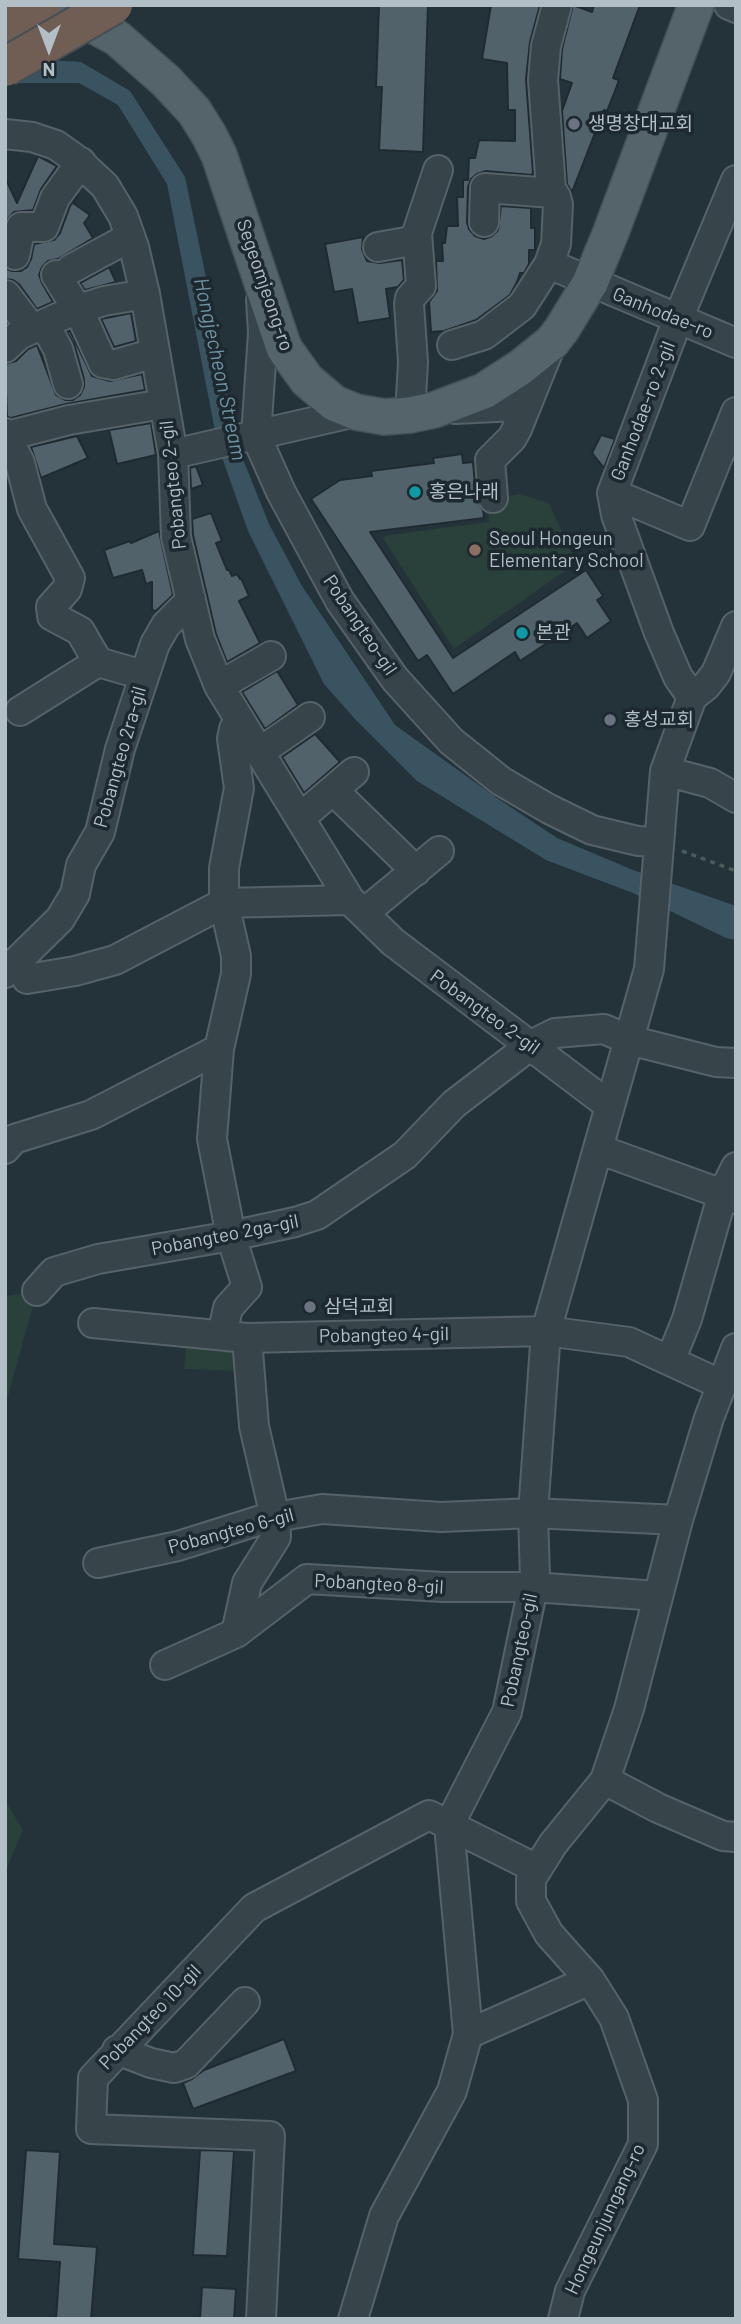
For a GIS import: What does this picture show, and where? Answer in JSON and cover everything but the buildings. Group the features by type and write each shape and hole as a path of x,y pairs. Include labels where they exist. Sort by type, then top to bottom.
{"highway":[{"path":"5,25 41,5"},
{"path":"5,67 113,5"}],"main road":[{"name":"Segeomjeong-ro","path":"49,5 63,9 117,38 166,81 194,111 219,155 284,348 295,366 321,394 344,408 384,417 422,413 484,391 521,367 552,342 562,329 590,283 696,5"}],"street":[{"path":"452,345 484,335 522,306 549,264 556,244 557,200 553,193 543,80 546,46 557,5"},
{"path":"729,5 736,8"},
{"name":"Pobangteo 2-gil","path":"5,134 25,135 56,145 80,162 105,186 123,216 145,294 163,404 183,452 176,537 200,639 219,687 300,818 357,907 393,942 610,1105"},
{"path":"15,255 21,227 44,227 55,198 80,162"},
{"path":"438,170 417,240 421,286 410,298 409,304 413,362 422,413 511,405 519,409 517,429"},
{"name":"Ganhodae-ro 2-gil","path":"692,697 678,677 659,633 615,514 612,494 678,319 736,180"},
{"path":"484,222 485,188 553,193"},
{"path":"130,237 64,272 101,361 113,365 155,353"},
{"path":"378,247 417,240"},
{"name":"Ganhodae-ro","path":"549,264 736,344"},
{"name":"Pobangteo-gil","path":"258,270 263,318 254,437 340,601 395,679 451,741 501,781 592,830 638,841 657,851 649,969 546,1331 533,1513 535,1578 507,1712 449,1825"},
{"path":"5,348 15,337 78,310 104,301 145,294"},
{"path":"6,295 58,349 68,384"},
{"path":"493,498 490,460 512,438 517,429 552,342"},
{"name":"Pobangteo 2-gil","path":"6,434 76,418 163,404"},
{"path":"183,452 356,412"},
{"path":"612,494 690,526 736,412"},
{"path":"6,434 20,463 32,509 70,578 69,587 51,607 51,613 58,621 80,631 98,662 20,711"},
{"name":"Pobangteo 2ra-gil","path":"16,976 60,919 75,894 81,865 100,832 120,749 155,644 166,625 191,600"},
{"path":"657,851 665,771 692,697 706,687 716,673 736,626"},
{"path":"219,687 271,656"},
{"name":"Pobangteo 2ra-gil","path":"98,662 143,675"},
{"path":"260,752 310,717"},
{"path":"236,1633 247,1583 276,1537 275,1517 228,1308 247,1287 231,1236 212,1139 219,1049 236,974 236,956 224,903 224,868 239,788 232,739 240,720"},
{"path":"665,771 710,783 736,798"},
{"path":"300,818 344,781 416,871"},
{"path":"16,976 75,971 115,960 224,903 357,907 416,871 439,851"},
{"path":"531,1045 555,1033 604,1029 629,1040 716,1062 736,1063"},
{"name":"Pobangteo 2ga-gil","path":"37,1291 54,1272 98,1259 231,1236 295,1223 317,1215 405,1155 454,1104 531,1045"},
{"path":"5,1149 14,1139 92,1115 219,1049"},
{"path":"598,1149 729,1196"},
{"path":"670,1361 729,1196 736,1167"},
{"name":"Pobangteo 4-gil","path":"93,1322 235,1336 546,1331"},
{"path":"546,1331 629,1342 722,1385"},
{"name":"Hongeunjungang-ro","path":"564,2319 570,2291 643,2144 643,2101 614,2018 590,1980 550,1934 531,1901 531,1879 554,1844 605,1780 629,1709 678,1520 736,1348"},
{"name":"Pobangteo 6-gil","path":"98,1563 178,1546 275,1517 322,1508 441,1517 533,1513"},
{"path":"533,1513 678,1520"},
{"name":"Pobangteo 8-gil","path":"165,1665 236,1633 307,1579 443,1587 533,1587"},
{"path":"533,1587 658,1596"},
{"path":"605,1780 690,1822 723,1836 736,1838"},
{"name":"Pobangteo 10-gil","path":"261,2319 271,2136 92,2129 93,2078 254,1908 429,1815 449,1825"},
{"path":"449,1825 537,1869"},
{"path":"353,2319 384,2216 452,2091 468,2034 449,1825"},
{"path":"468,2034 590,1980"},
{"path":"117,2050 151,2063 174,2068 186,2064 245,2002"}],"path":[{"path":"657,851 736,871"}],"green space":[{"path":"520,494 549,503 576,563 454,649 383,538 489,522 487,499"},
{"path":"37,1291 5,1407 5,1296"},
{"path":"187,1340 240,1343 243,1371 184,1369"},
{"path":"5,1800 23,1830 5,1872"}],"water":[{"name":"Hongjecheon Stream","path":"11,58 81,62 130,91 185,177 219,340 236,442 269,524 302,586 395,725 557,838 633,870 736,906 736,940 726,938 633,893 546,860 417,781 324,684 248,531 218,446 167,184 118,105 79,83 8,83"}],"place":[{"name":"생명창대교회","path":"574,124"},
{"name":"홍은나래","path":"415,492"},
{"name":"Seoul Hongeun Elementary School","path":"475,550"},
{"name":"본관","path":"522,633"},
{"name":"홍성교회","path":"610,720"},
{"name":"삼덕교회","path":"310,1307"}]}
